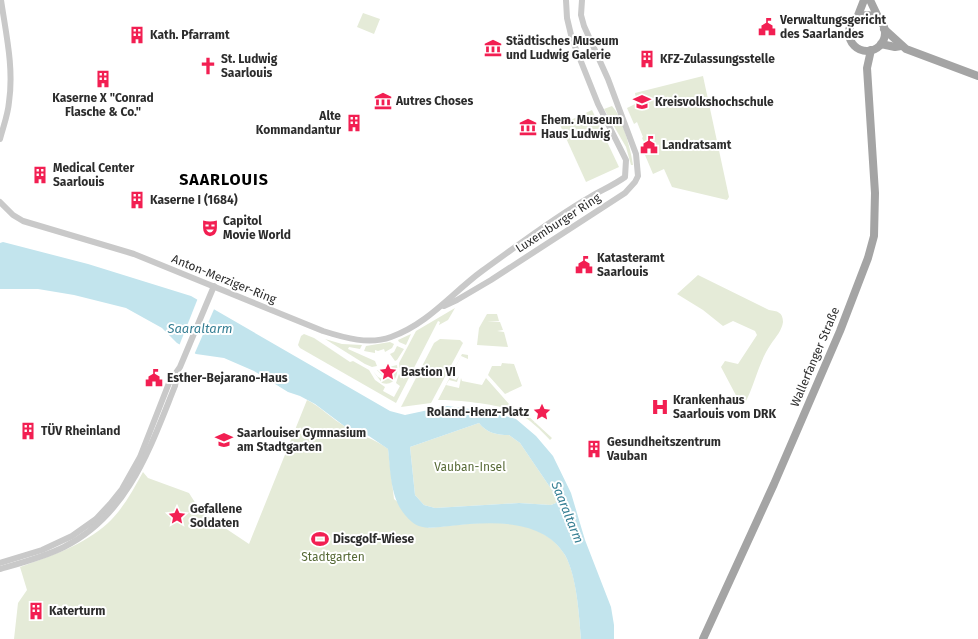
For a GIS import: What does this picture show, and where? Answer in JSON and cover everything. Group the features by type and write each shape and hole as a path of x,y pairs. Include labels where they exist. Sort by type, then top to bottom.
{"main road":[{"path":"864,0 857,18 850,26 849,33 851,42 860,49 871,50 881,44 884,38 884,29"},
{"path":"870,0 878,20 884,29 898,41 901,46"},
{"path":"857,18 867,15 878,20"},
{"path":"881,44 894,47 901,46 978,76"},
{"name":"Wallerfanger Straße","path":"703,639 777,477 840,331 868,258 874,236 875,201 866,68 860,49"},
{"name":"Wallerfanger Straße","path":"866,68 871,50"}],"street":[{"path":"0,139 9,103 11,83 11,63 1,0"},
{"name":"Luxemburger Ring","path":"483,270 590,197 625,177 626,160 598,104 572,39 567,18 566,0"},
{"name":"Luxemburger Ring","path":"491,280 625,193 635,182 638,176 636,154 608,79 584,26 581,15 582,0"},
{"name":"Anton-Merziger-Ring","path":"0,202 13,215 23,221 134,254 323,331 349,339 375,340 392,336 419,322 440,307 483,270"},
{"name":"Anton-Merziger-Ring","path":"440,307 457,300 491,280"},
{"path":"0,565 63,548 88,532 113,509 126,493 145,460 175,386 178,373 214,286"}],"green space":[{"path":"363,13 380,19 374,34 357,27"},
{"path":"703,76 729,197 727,200 672,187 664,169 653,174 643,148 646,146 642,138 643,137 637,122 634,124 627,108 637,103 635,93"},
{"path":"612,106 623,125 633,165 631,165 626,147 604,109"},
{"path":"592,110 619,167 586,182 560,125"},
{"path":"698,275 769,310 777,312 782,316 783,322 781,328 763,358 745,403 740,403 721,367 725,361 738,364 757,335 755,331 733,321 723,326 703,310 677,294"},
{"path":"455,308 448,320 439,325 440,322 438,321 396,403 300,348 298,345 301,336 304,334 314,338 350,362 353,361 369,370 375,380 385,387 383,391 394,397 400,386 396,383 399,374 404,379 406,375 401,372 400,373 399,363 416,331"},
{"path":"487,314 497,314 499,321 487,321 500,322 503,330 497,331 504,332 508,347 477,345 479,328"},
{"path":"411,334 406,345 399,342 398,340"},
{"path":"325,339 342,344 362,345 360,349 349,347 348,349 375,361 377,366 372,367 365,364"},
{"path":"440,339 460,340 463,343 431,403 401,407 434,343"},
{"path":"390,342 394,344 392,348 385,352 384,349 378,351 375,350 375,353 364,351 366,346"},
{"path":"397,346 404,349 395,361 390,354 394,352"},
{"path":"462,354 468,355 468,359 461,356 450,378 456,380 459,376 457,382 449,380 446,385 459,388 461,378 462,381 482,385 486,378 509,404 526,414 552,438 550,440 530,421 511,409 455,400 438,400"},
{"path":"502,363 514,364 522,386 505,394 488,375 492,366 501,366"},
{"path":"397,365 395,379 393,382 386,384 382,383 373,371 382,379 382,375 377,370"},
{"name":"Stadtgarten","path":"307,400 346,427 378,442 388,449 394,499 429,528 464,524 503,523 538,531 553,541 565,555 575,584 581,639 14,639 18,603 27,590 20,567 78,544 99,531 118,512 143,472 148,478 189,493 201,512 249,544"},
{"name":"Vauban-Insel","path":"479,423 489,431 500,435 509,435 520,443 556,496 556,503 551,505 519,503 435,508 424,505 415,495 410,447"}],"water":[{"name":"Saaraltarm","path":"3,242 88,264 191,296 390,411 405,415 447,406 492,412 516,419 536,436 553,456 571,493 585,540 611,607 614,625 614,639 581,639 577,596 569,564 565,555 555,543 543,534 529,528 497,523 430,528 416,525 399,507 391,479 388,449 369,436 347,428 315,404 300,396 288,392 254,371 224,358 196,354 177,343 162,328 126,308 74,295 38,289 0,289 0,243","holes":["479,423 492,433 509,435 520,443 556,496 556,503 551,505 519,503 435,508 424,505 415,495 410,447"]}],"pier":[{"path":"198,298 215,307 194,355 179,346"}],"place":[{"name":"Verwaltungsgericht des Saarlandes","path":"767,27"},
{"name":"Kath. Pfarramt","path":"137,35"},
{"name":"Städtisches Museum und Ludwig Galerie","path":"493,48"},
{"name":"KFZ-Zulassungsstelle","path":"647,59"},
{"name":"St. Ludwig Saarlouis","path":"208,66"},
{"name":"Kaserne X \"Conrad Flasche & Co.\"","path":"103,79"},
{"name":"Autres Choses","path":"383,101"},
{"name":"Kreisvolkshochschule","path":"642,102"},
{"name":"Alte Kommandantur","path":"354,123"},
{"name":"Ehem. Museum Haus Ludwig","path":"528,127"},
{"name":"Landratsamt","path":"649,145"},
{"name":"Medical Center Saarlouis","path":"40,175"},
{"name":"Kaserne I (1684)","path":"137,200"},
{"name":"Capitol Movie World","path":"210,228"},
{"name":"Katasteramt Saarlouis","path":"584,265"},
{"name":"Bastion VI","path":"388,372"},
{"name":"Esther-Bejarano-Haus","path":"154,378"},
{"name":"Krankenhaus Saarlouis vom DRK","path":"660,407"},
{"name":"Roland-Henz-Platz","path":"542,412"},
{"name":"TÜV Rheinland","path":"28,431"},
{"name":"Saarlouiser Gymnasium am Stadtgarten","path":"224,440"},
{"name":"Gesundheitszentrum Vauban","path":"594,449"},
{"name":"Gefallene Soldaten","path":"177,516"},
{"name":"Discgolf-Wiese","path":"320,539"},
{"name":"Katerturm","path":"36,611"}],"district":[{"name":"SAARLOUIS","path":"224,179"}]}
